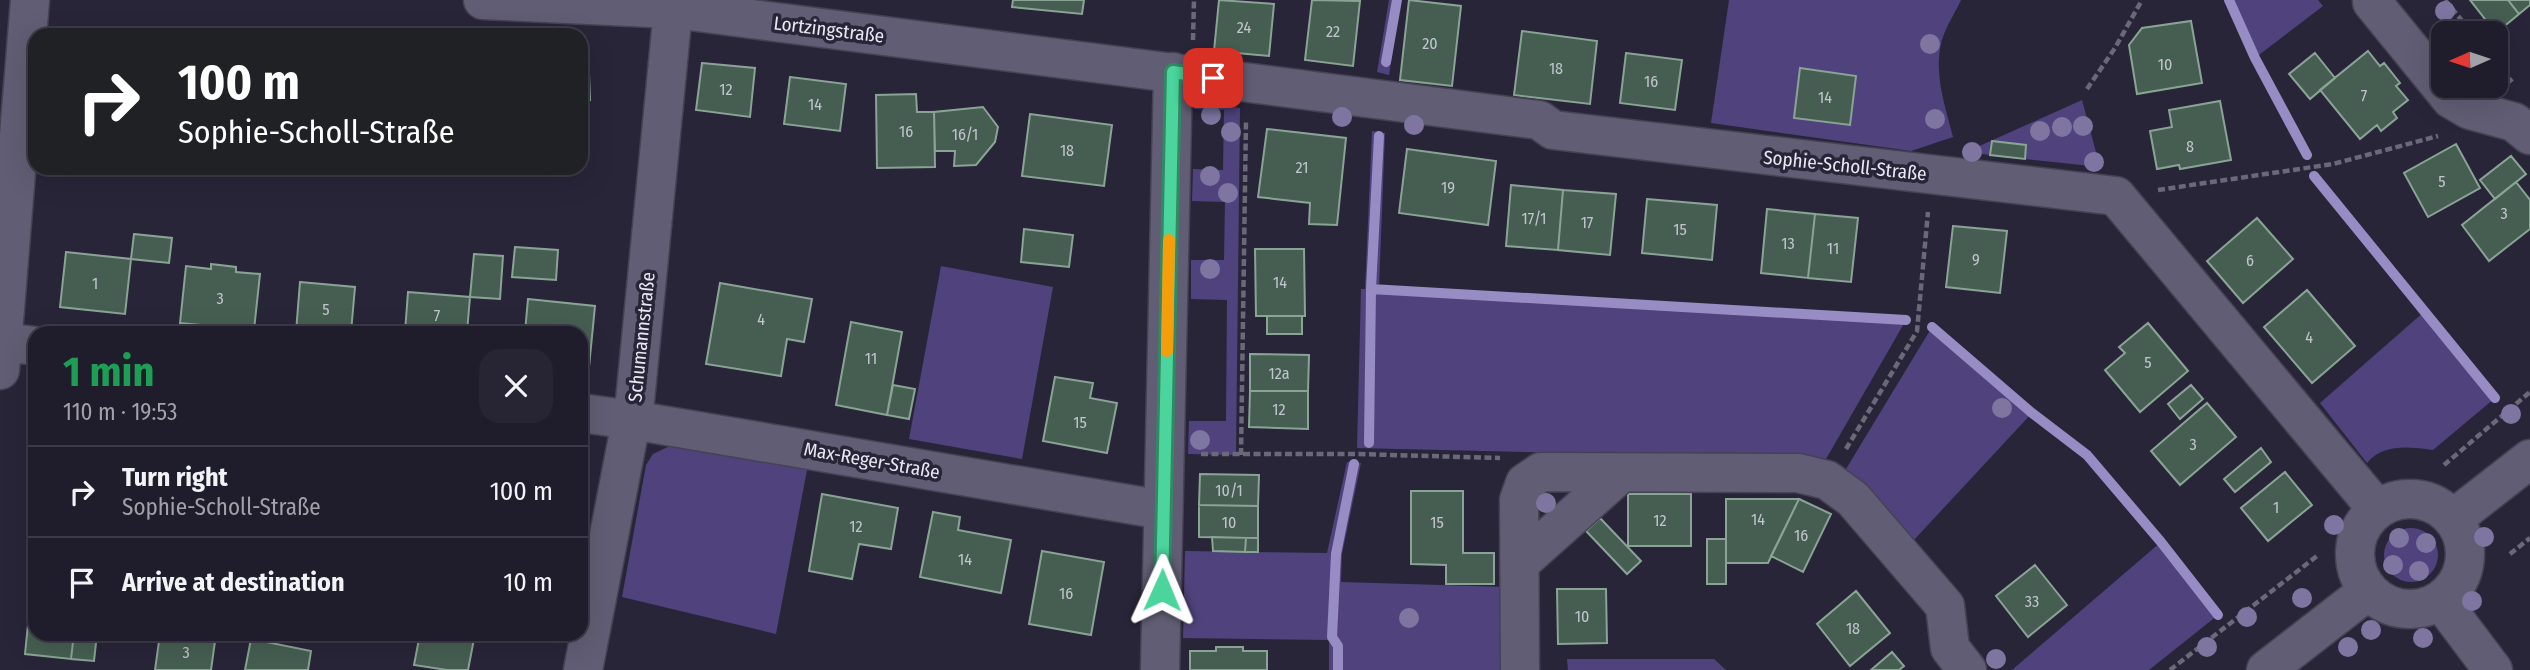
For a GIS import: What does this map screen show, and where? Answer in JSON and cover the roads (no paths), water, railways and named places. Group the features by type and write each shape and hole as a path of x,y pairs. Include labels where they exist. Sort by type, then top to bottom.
{"street":[{"path":"29,28 30,0"},
{"name":"Lortzingstraße","path":"483,0 674,5 1183,59"},
{"path":"2372,0 2451,99 2469,110 2514,122 2530,135"},
{"name":"Schumannstraße","path":"583,670 632,420 674,5"},
{"path":"13,352 28,41"},
{"path":"1160,670 1163,510 1183,59"},
{"name":"Sophie-Scholl-Straße","path":"1183,59 1539,120 1553,130 2116,196 2377,509"},
{"name":"Max-Reger-Straße","path":"588,415 1163,510"},
{"path":"2454,519 2530,459"},
{"path":"1520,670 1519,500 1525,483 1541,472 1798,472 1828,480 1853,499 1945,606 1950,648 1967,670"},
{"path":"1520,563 1621,473"},
{"path":"2417,499 2441,508 2454,519 2465,542 2466,559 2454,590 2441,601 2427,608 2395,608 2368,591 2358,575 2354,557 2356,539 2364,522 2377,509 2392,501 2417,499"},
{"path":"2266,670 2368,591"},
{"path":"2441,601 2493,670"}],"waterway":[{"path":"1386,62 1397,0"},
{"path":"2229,0 2255,58 2307,155"},
{"path":"1369,443 1371,289 1379,136"},
{"path":"2314,176 2495,398"},
{"path":"1371,289 1906,320"},
{"path":"1932,327 2032,413 2087,455 2161,542 2218,615"},
{"path":"1338,670 1338,646 1332,637 1336,554 1354,464"}]}
